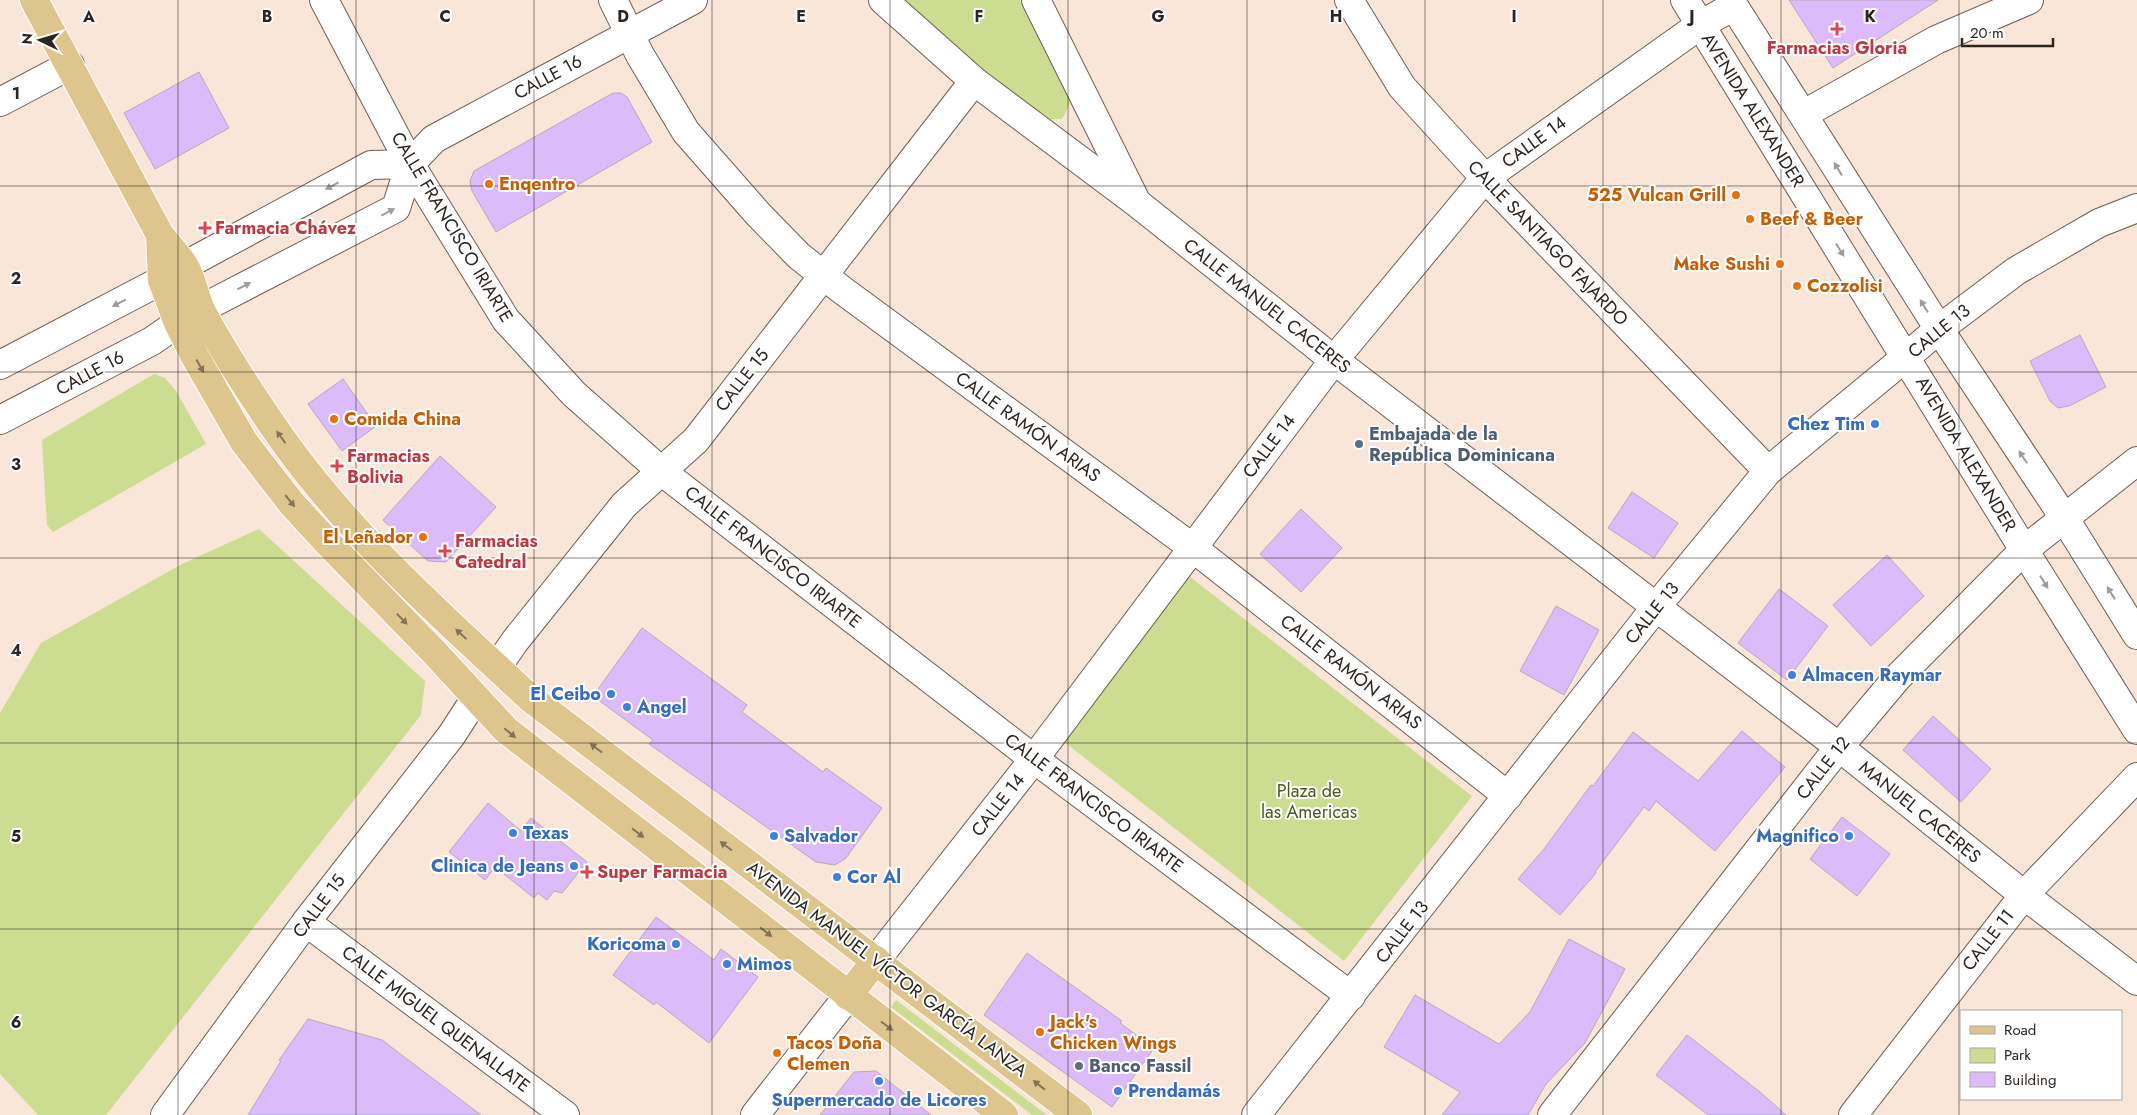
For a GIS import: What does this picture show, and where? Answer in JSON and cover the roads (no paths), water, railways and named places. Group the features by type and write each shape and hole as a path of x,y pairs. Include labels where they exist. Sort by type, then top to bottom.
{"main road":[{"path":"34,0 160,235 184,266 194,355 244,442 292,504 506,730 1004,1115"},
{"path":"160,235 162,280 189,316"},
{"path":"162,280 184,266"},
{"name":"AVENIDA MANUEL VÍCTOR GARCÍA LANZA","path":"189,316 218,341 272,424 304,468 340,512 454,628 530,698 1078,1115"},
{"path":"475,699 497,668"},
{"path":"848,996 876,960"}],"street":[{"name":"CALLE FRANCISCO IRIARTE","path":"324,0 410,164 506,320 574,394 661,472 1034,759 1352,996"},
{"name":"CALLE RAMÓN ARIAS","path":"613,0 640,55 686,132 758,214 799,256 1193,548 1508,796"},
{"name":"CALLE 16","path":"0,420 152,341 189,316 396,208 410,164 434,139 693,0"},
{"name":"CALLE MANUEL CACERES","path":"883,0 974,81 1137,203 1334,360 1656,607"},
{"path":"1036,0 1137,203"},
{"name":"CALLE SANTIAGO FAJARDO","path":"1349,0 1402,87 1485,178 1768,471"},
{"name":"AVENIDA ALEXANDER","path":"1685,0 2137,730"},
{"path":"1804,114 1936,40 2029,0"},
{"path":"1732,3 1939,329 2064,519 2137,635"},
{"name":"CALLE 14","path":"876,960 1034,759 1334,360 1485,178 1732,3"},
{"path":"0,102 70,65"},
{"name":"CALLE 15","path":"497,668 515,641 624,505 696,440 974,81"},
{"path":"184,266 370,165 410,164"},
{"name":"CALLE 13","path":"1256,1115 1352,996 1656,607 1768,471 1939,329 2016,271 2100,223 2137,208"},
{"path":"0,365 162,280"},
{"name":"CALLE 12","path":"1552,1115 1839,746 1898,678 2024,550 2137,461"},
{"name":"MANUEL CACERES","path":"1656,607 1839,746 2024,895 2137,980"},
{"name":"CALLE 15","path":"165,1115 306,922 451,736 475,699"},
{"name":"CALLE 11","path":"1853,1115 2024,895 2137,777"},
{"name":"CALLE MIGUEL QUENALLATE","path":"306,922 565,1115"},
{"path":"755,1115 848,996"}],"place":[{"name":"Farmacias Gloria","path":"1837,29"},
{"name":"Enqentro","path":"489,184"},
{"name":"525 Vulcan Grill","path":"1736,195"},
{"name":"Beef & Beer","path":"1750,219"},
{"name":"Farmacia Chávez","path":"205,228"},
{"name":"Make Sushi","path":"1780,264"},
{"name":"Cozzolisi","path":"1797,286"},
{"name":"Comida China","path":"334,419"},
{"name":"Chez Tim","path":"1875,424"},
{"name":"Embajada de la República Dominicana","path":"1359,444"},
{"name":"Farmacias Bolivia","path":"337,466"},
{"name":"El Leñador","path":"423,537"},
{"name":"Farmacias Catedral","path":"445,551"},
{"name":"Almacen Raymar","path":"1792,675"},
{"name":"El Ceibo","path":"611,694"},
{"name":"Angel","path":"627,707"},
{"name":"Texas","path":"513,833"},
{"name":"Salvador","path":"774,836"},
{"name":"Magnifico","path":"1849,836"},
{"name":"Clinica de Jeans","path":"574,866"},
{"name":"Super Farmacia","path":"587,872"},
{"name":"Cor Al","path":"837,877"},
{"name":"Koricoma","path":"676,944"},
{"name":"Mimos","path":"727,964"},
{"name":"Jack's Chicken Wings","path":"1040,1032"},
{"name":"Tacos Doña Clemen","path":"777,1053"},
{"name":"Banco Fassil","path":"1079,1066"},
{"name":"Supermercado de Licores","path":"879,1081"},
{"name":"Prendamás","path":"1118,1091"}],"park label":[{"name":"Plaza de las Americas","path":"1309,801"}]}
